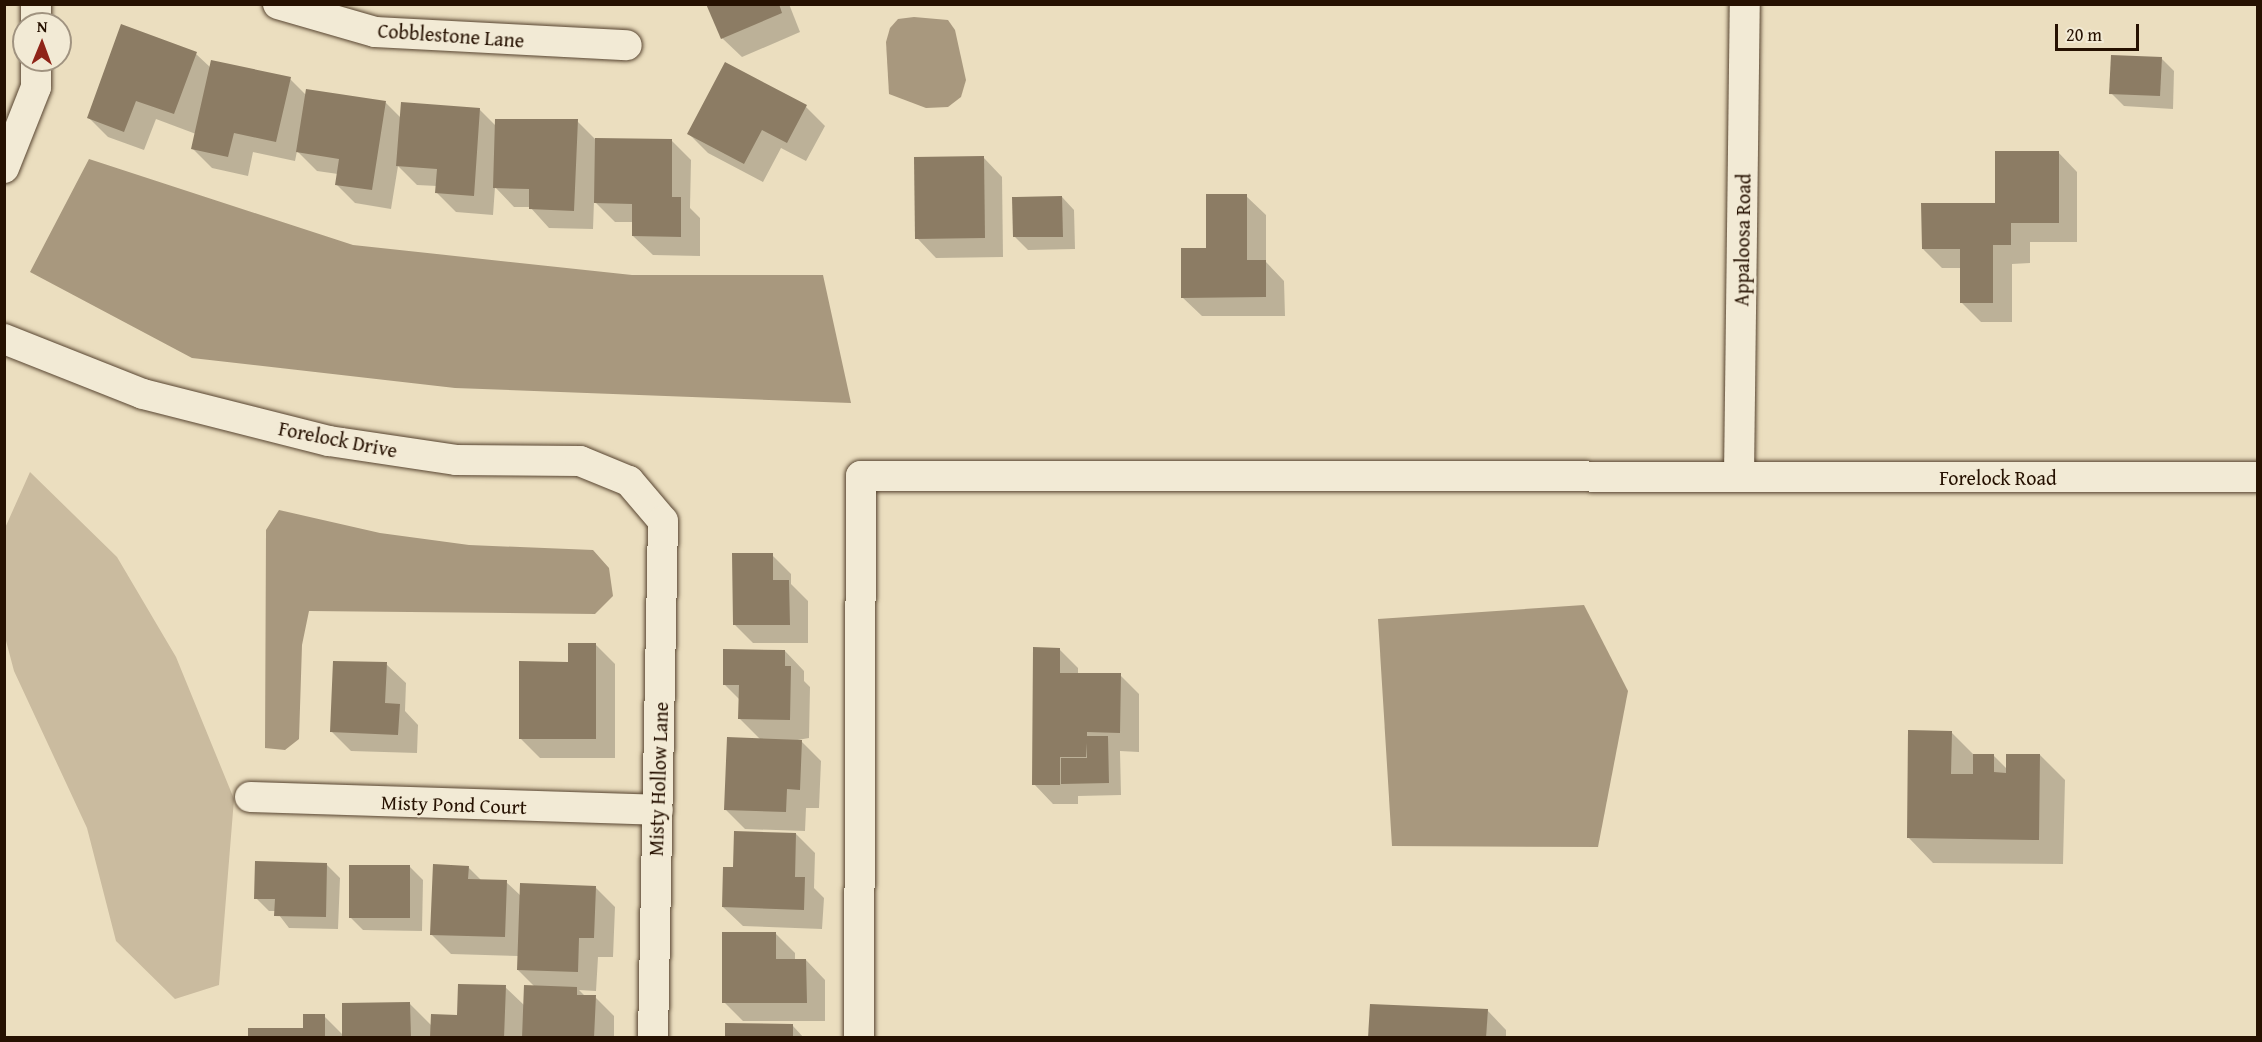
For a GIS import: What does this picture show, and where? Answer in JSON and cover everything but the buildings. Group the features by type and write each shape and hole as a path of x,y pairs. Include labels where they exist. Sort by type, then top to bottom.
{"street":[{"name":"Cobblestone Lane","path":"278,4 375,32 627,45"},
{"name":"Appaloosa Road","path":"1739,476 1745,4"},
{"path":"4,168 36,87 36,72"},
{"name":"Forelock Drive","path":"4,339 143,394 329,441 456,460 580,461 629,481 663,522"},
{"name":"Forelock Road","path":"859,1038 861,477 2258,477"},
{"name":"Misty Hollow Lane","path":"653,1038 663,522"},
{"name":"Misty Pond Court","path":"250,797 658,810"}],"shaded area":[{"path":"914,17 948,20 955,30 966,80 961,97 948,107 926,108 889,94 886,42 890,28 898,19"},
{"path":"89,159 353,245 632,275 823,275 851,403 455,388 192,358 30,272"},
{"path":"30,472 117,557 176,657 234,799 219,985 175,999 116,941 87,828 14,671 5,637 5,528"},
{"path":"279,510 380,533 469,545 593,550 609,568 613,596 595,614 309,611 302,645 299,739 285,750 265,748 266,530"},
{"path":"1584,605 1628,691 1598,847 1392,846 1378,619"}]}
